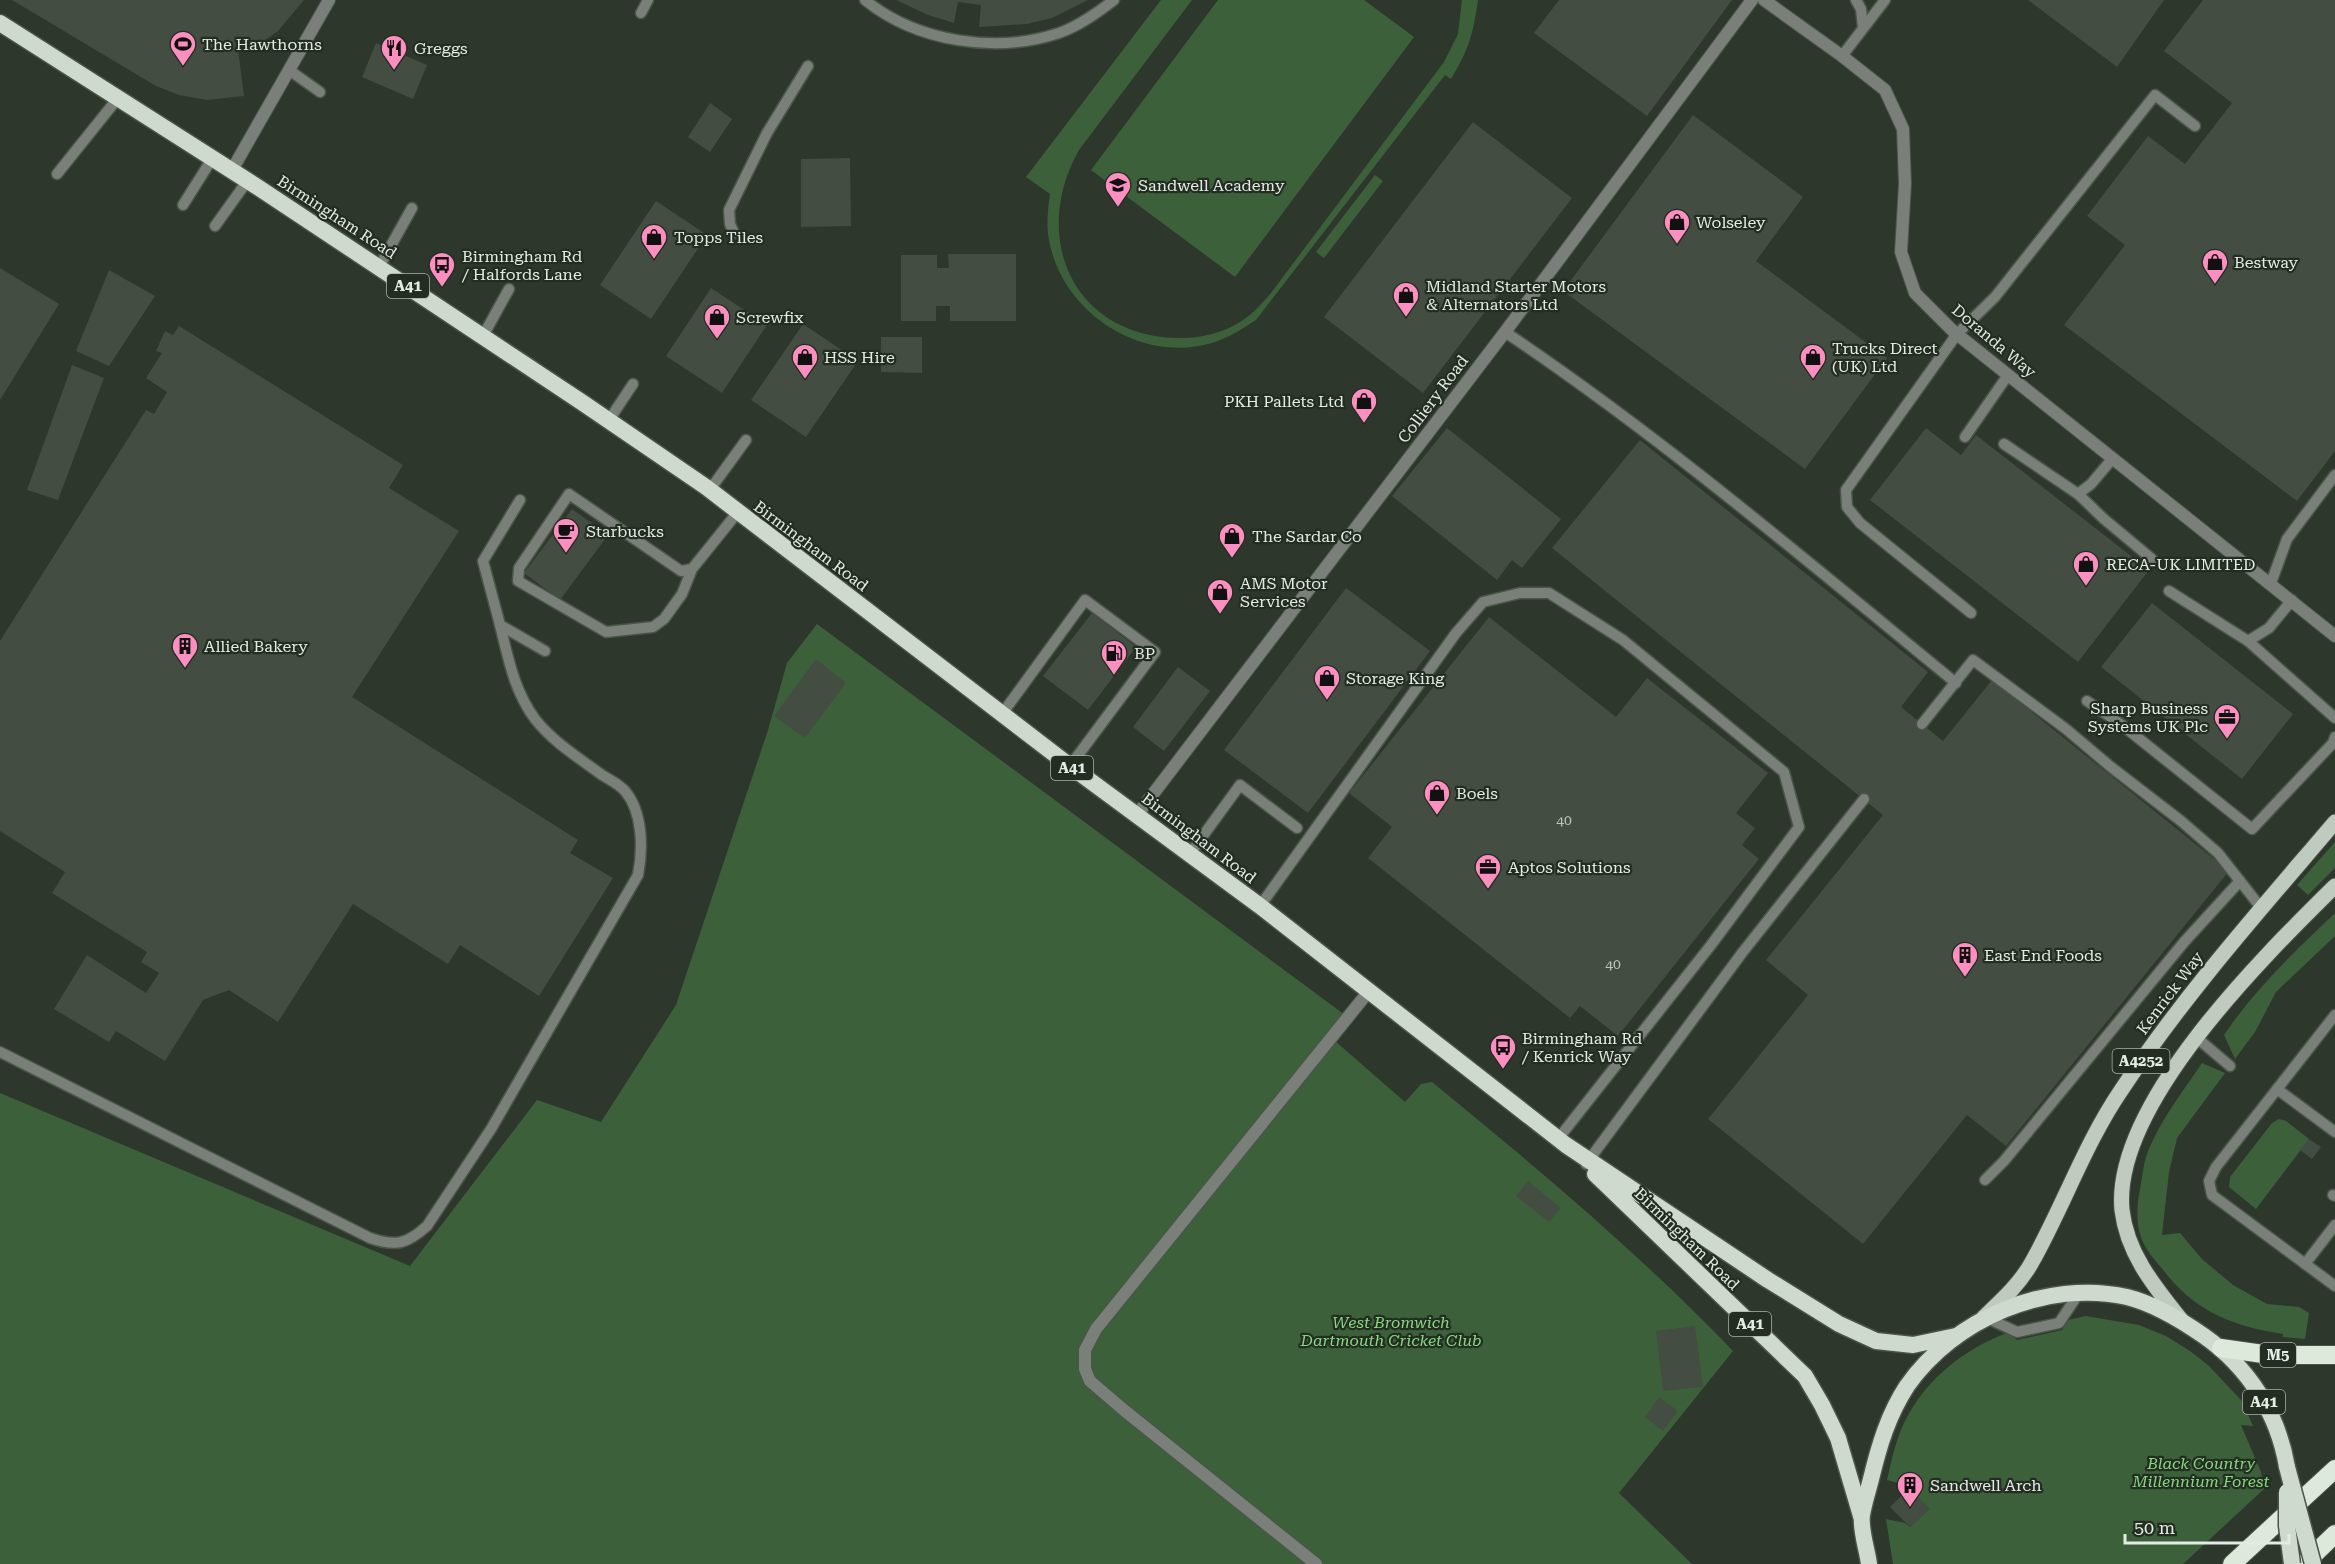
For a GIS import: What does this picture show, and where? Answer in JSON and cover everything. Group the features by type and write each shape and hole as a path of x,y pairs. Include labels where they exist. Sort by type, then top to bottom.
{"highway":[{"name":"Birmingham Road","path":"0,23 248,180 609,420 706,488 1070,766 1260,906 1562,1142 1587,1163 1710,1287 1804,1376 1822,1405 1838,1438 1862,1516"},
{"name":"Birmingham Road","path":"1587,1163 1839,1324 1876,1341 1913,1345 1956,1336"},
{"name":"A41","path":"1869,1564 1862,1516 1882,1436 1897,1404 1922,1368 1956,1336 1983,1320 2034,1298 2079,1293 2126,1297 2144,1302 2183,1321 2221,1348 2250,1378 2269,1410 2283,1443 2287,1467 2313,1564"},
{"name":"M5","path":"2221,1348 2270,1355 2335,1355"},
{"path":"2287,1467 2287,1526 2292,1564"},
{"path":"2232,1564 2335,1468"},
{"path":"2304,1564 2335,1534"}],"main road":[{"name":"Kenrick Way","path":"1983,1320 2009,1294 2031,1264 2078,1165 2121,1090 2179,1006 2335,822"},
{"name":"A4252","path":"2183,1321 2151,1281 2136,1257 2122,1210 2126,1163 2138,1132 2157,1095 2197,1038 2236,988 2335,886"}],"street":[{"path":"232,170 329,0"},
{"name":"Colliery Road","path":"1137,815 1505,332 1752,0"},
{"name":"Doranda Way","path":"1764,0 1885,90 1903,129 1905,184 1902,252 1916,293 1957,334 2335,636"},
{"path":"1316,1564 1090,1382 1085,1369 1085,1350 1096,1329 1369,991"}],"lane":[{"path":"641,13 648,0"},
{"path":"866,0 875,8 914,28 948,39 991,43 1025,41 1060,33 1093,16 1114,0"},
{"path":"1856,0 1861,9 1863,27"},
{"path":"1842,56 1863,27 1874,18 1885,0"},
{"path":"734,233 730,224 729,210 767,133 808,66"},
{"path":"289,70 320,92"},
{"path":"1971,613 1860,523 1847,507 1846,490 1957,334 1995,297 2155,95 2195,126"},
{"path":"57,174 118,98"},
{"path":"183,205 212,159"},
{"path":"215,226 248,180"},
{"path":"379,267 412,208"},
{"path":"483,336 509,289"},
{"path":"1505,332 1673,453 1956,682"},
{"path":"1965,437 2008,375"},
{"path":"609,420 633,384"},
{"path":"709,492 746,440"},
{"path":"2004,444 2078,494 2152,559"},
{"path":"2078,494 2091,484 2113,458"},
{"path":"2271,583 2287,539 2335,475"},
{"path":"692,569 681,571 569,494 519,568 518,581 606,632 653,627 664,619 682,594 692,569 736,513"},
{"path":"0,1052 370,1238 385,1243 406,1242 417,1236 427,1226 491,1129 638,875 641,858 641,842 634,805 624,790 556,742 534,718 515,685 483,561 520,500"},
{"path":"2169,591 2248,641 2335,718"},
{"path":"1260,906 1378,739 1432,669 1456,633 1483,602 1520,593 1549,593 1623,640 1784,772 1798,827 1562,1142"},
{"path":"1002,714 1085,600 1155,652 1070,766"},
{"path":"2248,641 2270,628 2292,600"},
{"path":"500,625 544,651"},
{"path":"1922,724 1973,660 2066,729 2110,767 2181,821 2218,853 2262,909"},
{"path":"2087,701 2122,725 2252,829 2335,737"},
{"path":"1189,855 1240,785 1297,828"},
{"path":"1587,1163 1742,952 1864,799"},
{"path":"1985,1180 2004,1161 2186,941 2240,881"},
{"path":"2335,1015 2217,1167 2210,1181 2212,1195 2335,1286"},
{"path":"2197,1038 2230,1066"},
{"path":"2277,1089 2335,1132"},
{"path":"2305,1264 2335,1225"},
{"path":"1983,1320 2017,1332 2059,1323 2079,1293"}],"green space":[{"path":"1161,0 1192,0 1079,150 1066,180 1059,211 1060,241 1067,269 1081,293 1102,314 1129,329 1162,337 1180,338 1198,337 1225,330 1239,323 1267,298 1444,62 1458,34 1462,0 1478,0 1469,41 1451,79 1445,75 1256,320 1218,341 1185,348 1158,346 1132,339 1108,326 1087,310 1070,289 1057,266 1048,234 1050,194 1026,177"},
{"path":"1218,0 1364,0 1414,37 1235,277 1091,170"},
{"path":"1375,175 1383,181 1324,258 1316,252"},
{"name":"West Bromwich Dartmouth Cricket Club","path":"817,624 1345,1015 1113,1297 1123,1306 1335,1041 1405,1102 1421,1084 1432,1082 1624,1246 1733,1351 1619,1493 1692,1564 0,1564 0,1093 410,1266 537,1100 601,1122 676,1005 768,730 787,663"},
{"path":"2335,842 2335,868 2308,895 2297,885"},
{"path":"2335,913 2335,936 2276,992 2255,1032 2235,1059 2224,1035 2262,986"},
{"path":"2202,1063 2225,1073 2177,1138 2169,1172 2162,1235 2180,1233 2202,1259 2233,1285 2267,1304 2299,1307 2309,1313 2305,1339 2283,1337 2283,1334 2234,1322 2205,1309 2192,1300 2168,1276 2142,1240 2138,1223 2138,1206 2146,1157 2164,1120"},
{"path":"2279,1119 2286,1121 2309,1139 2256,1209 2229,1187 2230,1177 2272,1123"},
{"name":"Black Country Millennium Forest","path":"2086,1316 2139,1325 2166,1336 2208,1365 2242,1401 2253,1426 2241,1425 2261,1472 2264,1489 2183,1564 1893,1564 1886,1519 1905,1523 1910,1527 1929,1509 1906,1485 1887,1480 1903,1425 1925,1391 1954,1362 1988,1341 2007,1333 2017,1340 2062,1330 2068,1320"}],"building":[{"name":"The Hawthorns","path":"12,0 304,0 278,31 265,40 238,49 244,96 207,100 179,95 156,86"},
{"path":"896,0 1088,0 1052,18 1027,24 979,27 981,5 958,2 954,23 928,15"},
{"path":"1559,0 1732,0 1647,116 1534,33"},
{"path":"2028,0 2164,0 2117,67"},
{"name":"Bestway","path":"2203,0 2335,0 2335,451 2297,501 2064,325 2125,245 2087,216 2148,136 2185,164 2232,103 2164,51"},
{"name":"Greggs","path":"376,43 427,65 413,99 362,77"},
{"path":"710,103 732,119 710,152 688,137"},
{"path":"1693,115 1803,197 1756,261 1887,358 1805,469 1563,291"},
{"path":"1473,122 1572,198 1423,393 1324,317"},
{"path":"850,158 851,226 801,227 801,159"},
{"name":"Topps Tiles","path":"656,201 707,235 651,319 600,285"},
{"path":"948,254 1016,254 1016,321 950,321 950,306 936,306 936,321 901,321 901,255 937,255 937,268 949,268"},
{"path":"0,268 59,304 0,400"},
{"path":"109,270 155,296 109,366 76,351"},
{"name":"Screwfix","path":"711,288 767,325 722,393 666,356"},
{"name":"HSS Hire","path":"803,324 858,361 806,437 751,400"},
{"name":"Allied Bakery","path":"179,326 403,465 389,488 459,531 352,697 578,840 570,853 613,878 539,996 460,945 448,964 353,904 278,1022 229,990 203,1000 165,1061 116,1031 109,1042 54,1009 87,955 146,993 159,973 141,962 147,952 52,893 65,872 0,831 0,641 146,410 154,414 167,392 146,378 162,353 156,351 165,331 173,335"},
{"path":"881,337 922,337 922,373 881,372"},
{"path":"72,365 104,378 58,500 27,490"},
{"path":"1447,428 1561,519 1522,568 1512,560 1497,580 1392,496"},
{"path":"1926,428 1961,455 1976,435 2149,570 2078,662 1870,500"},
{"name":"East End Foods","path":"1640,440 1928,672 1901,707 1943,741 1992,680 2229,871 2006,1146 1967,1115 1863,1244 1708,1119 1808,995 1766,960 1883,815 1552,548"},
{"name":"Starbucks","path":"572,509 608,535 560,600 524,573"},
{"name":"Storage King","path":"1346,588 1430,651 1308,813 1224,750"},
{"path":"2152,603 2293,714 2242,779 2101,667"},
{"path":"1092,613 1136,647 1088,710 1043,676"},
{"path":"1489,617 1616,717 1647,678 1768,773 1736,813 1755,828 1742,845 1759,859 1618,1036 1580,1006 1570,1018 1368,858 1392,827 1349,793"},
{"path":"816,659 846,683 805,738 774,716"},
{"path":"1178,667 1210,691 1164,751 1133,727"},
{"path":"2309,1139 2321,1147 2312,1159 2300,1150"},
{"path":"1528,1181 1561,1208 1549,1222 1516,1196"},
{"path":"1695,1326 1703,1387 1663,1391 1656,1331"},
{"path":"1659,1397 1678,1411 1663,1431 1645,1417"},
{"name":"Sandwell Arch","path":"1909,1488 1930,1509 1910,1527 1890,1507"}],"place":[{"name":"The Hawthorns","path":"183,67"},
{"name":"Greggs","path":"394,71"},
{"name":"Sandwell Academy","path":"1118,208"},
{"name":"Wolseley","path":"1677,245"},
{"name":"Topps Tiles","path":"654,260"},
{"name":"Bestway","path":"2215,285"},
{"name":"Birmingham Rd / Halfords Lane","path":"442,288"},
{"name":"Midland Starter Motors & Alternators Ltd","path":"1406,318"},
{"name":"Screwfix","path":"717,340"},
{"name":"HSS Hire","path":"805,380"},
{"name":"Trucks Direct (UK) Ltd","path":"1813,380"},
{"name":"PKH Pallets Ltd","path":"1364,424"},
{"name":"Starbucks","path":"566,554"},
{"name":"The Sardar Co","path":"1232,559"},
{"name":"RECA-UK LIMITED","path":"2086,587"},
{"name":"AMS Motor Services","path":"1220,615"},
{"name":"Allied Bakery","path":"185,669"},
{"name":"BP","path":"1114,676"},
{"name":"Storage King","path":"1327,701"},
{"name":"Sharp Business Systems UK Plc","path":"2227,740"},
{"name":"Boels","path":"1437,816"},
{"name":"Aptos Solutions","path":"1488,890"},
{"name":"East End Foods","path":"1965,978"},
{"name":"Birmingham Rd / Kenrick Way","path":"1503,1070"},
{"name":"Sandwell Arch","path":"1910,1508"}]}
